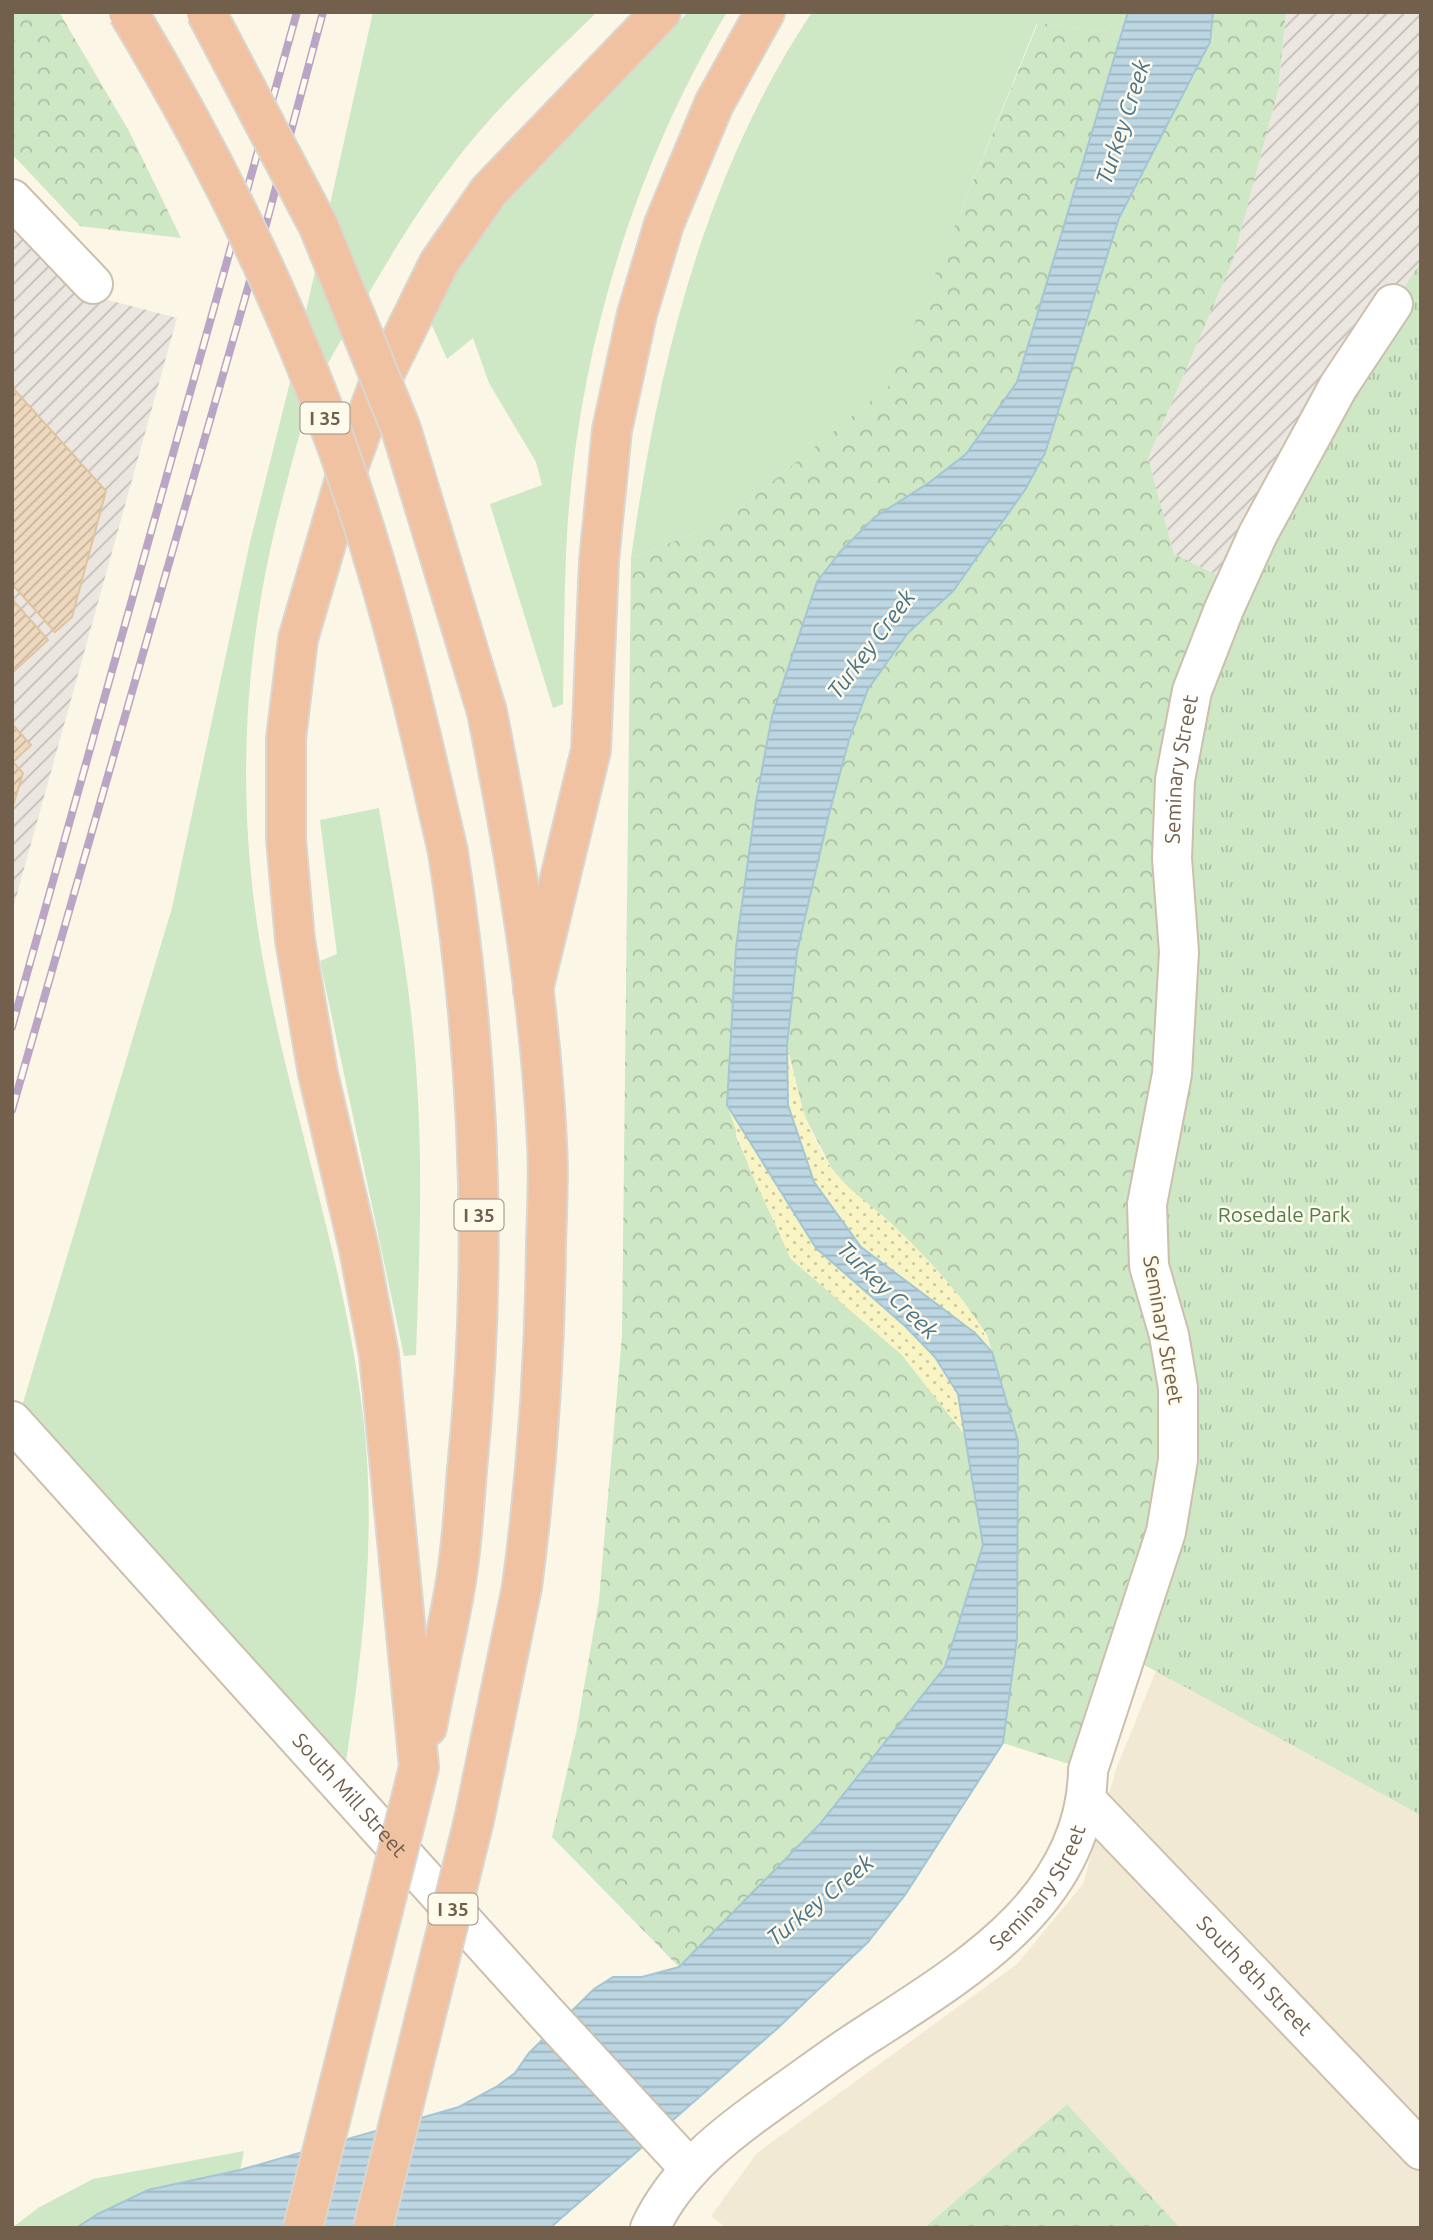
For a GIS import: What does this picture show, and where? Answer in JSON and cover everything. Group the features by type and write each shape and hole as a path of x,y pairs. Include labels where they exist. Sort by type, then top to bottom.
{"highway":[{"name":"I 35","path":"128,12 173,88 248,232 309,375 368,538 410,686 448,852 462,941 476,1096 480,1264 473,1418 456,1579 419,1767 303,2228"},
{"name":"I 35","path":"206,12 319,227 401,429 487,712 510,832 533,990 548,1144 545,1338 537,1473 522,1587 474,1820 373,2228"},
{"path":"419,1767 379,1355 359,1249 318,1074 295,940 286,839 286,739 298,639 338,500 377,389 439,263 489,191 661,12"},
{"path":"533,990 591,750 599,561 612,430 637,314 664,224 713,104 765,12"}],"street":[{"path":"12,199 93,284"},
{"name":"Seminary Street","path":"650,2228 661,2204 690,2169 728,2132 954,1978 1004,1938 1067,1860 1087,1801 1088,1770 1166,1532 1178,1460 1178,1388 1169,1335 1149,1266 1147,1204 1172,1074 1179,952 1172,858 1175,780 1190,704 1224,609 1258,534 1338,387 1393,304"},
{"name":"South Mill Street","path":"12,1421 690,2169"},
{"name":"South 8th Street","path":"1087,1801 1421,2150"}],"shaded area":[{"path":"1286,12 1421,12 1421,262 1393,304 1262,597 1174,554 1148,458 1233,259 1278,91"},
{"path":"12,228 70,290 177,318 12,912"},
{"path":"1156,1671 1421,1815 1421,2228 1180,2228 1067,2104 924,2228 727,2228 711,2216 757,2153 1017,1964 1083,1884 1116,1769"}],"green space":[{"path":"12,12 59,12 129,131 181,238 80,226 12,154"},
{"path":"373,12 597,12 506,102 461,154 399,242 332,356 315,391 299,436 270,553 259,613 251,673 246,794 256,915 278,1031 344,1305 355,1360 367,1459 369,1503 363,1633 346,1762 22,1406 172,908 250,542 292,374"},
{"path":"688,12 727,12 664,134 638,198 598,330 583,398 573,466 566,555 563,704 553,708 490,504 542,485 536,462 489,383 473,338 447,359 427,314 465,252 524,178"},
{"path":"812,12 1128,12 1124,34 1037,23 890,386 723,522 631,558 655,415 691,274 714,206 742,140 774,75"},
{"path":"1213,12 1286,12 1278,91 1233,260 1148,458 1174,554 1262,597 1421,1815 1126,1655 1088,1770 1003,1743 1017,1638 1018,1442 987,1335 961,1298 883,1216 855,1196 832,1169 804,1115 787,1045 797,952 829,814 849,740 868,688 908,633 953,591 1025,490 1045,453 1119,218 1210,42"},
{"path":"1038,23 1124,34 1017,382 966,454 817,582 772,716 756,802 736,1136 791,1259 902,1355 968,1439 983,1545 945,1667 819,1825 679,1967 552,1837 576,1733 599,1600 622,1336 631,558 723,522 889,386"},
{"name":"Rosedale Park","path":"1421,262 1421,1815 1125,1654 1178,1460 1149,1266 1192,692 1393,304"},
{"path":"379,808 407,979 419,1117 420,1219 416,1355 404,1356 320,961 337,954 320,820"},
{"path":"1067,2104 1180,2228 924,2228"},
{"path":"244,2151 240,2170 148,2190 98,2214 76,2228 12,2228 38,2208 93,2179"}],"sand":[{"path":"787,1045 809,1125 832,1169 929,1261 975,1318 992,1352 975,1333 861,1247 814,1182 788,1106"},
{"path":"727,1105 816,1248 851,1276 935,1357 958,1394 968,1439 902,1355 791,1259 750,1170"}],"water":[{"name":"Turkey Creek","path":"1128,12 1213,12 1210,42 1119,218 1045,453 1025,490 953,591 908,633 868,689 849,740 829,814 797,952 787,1045 788,1105 814,1182 861,1247 975,1333 992,1352 1018,1441 1017,1638 1003,1743 905,1895 868,1942 779,2027 550,2228 76,2228 98,2214 148,2190 240,2170 459,2107 496,2087 515,2073 529,2053 594,1989 613,1977 642,1977 679,1967 819,1825 945,1667 983,1545 958,1394 935,1357 905,1326 816,1248 727,1105 736,948 756,802 772,716 817,582 840,552 875,517 930,482 966,454 1017,382"}],"building":[{"path":"12,387 106,491 72,617 55,632 12,584"},
{"path":"12,599 48,640 12,673"},
{"path":"12,724 31,745 13,762 23,773 12,809"}],"railway":[{"path":"12,1027 297,12"},
{"path":"12,1110 264,232 323,12"}]}
